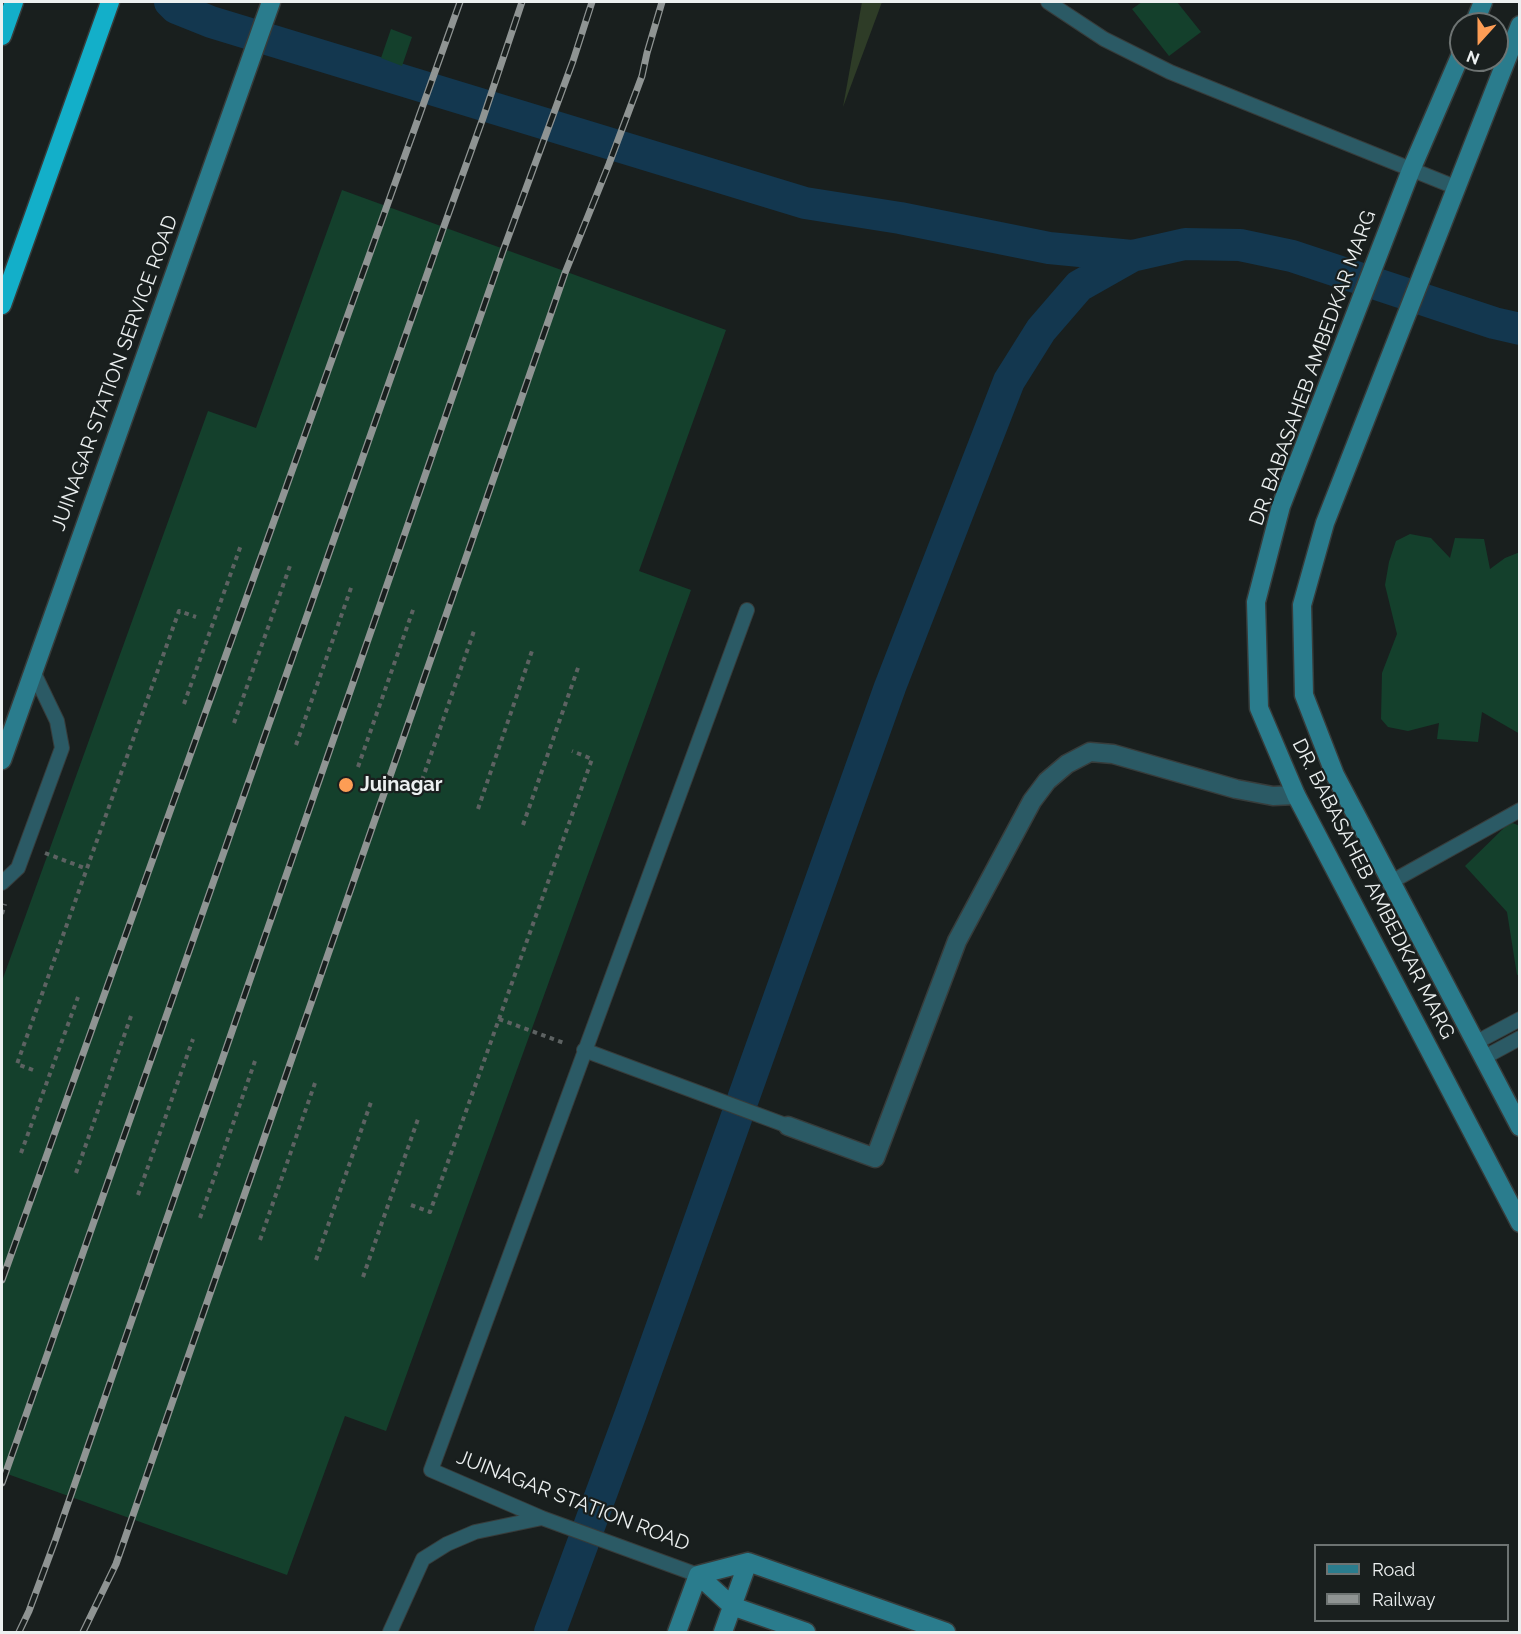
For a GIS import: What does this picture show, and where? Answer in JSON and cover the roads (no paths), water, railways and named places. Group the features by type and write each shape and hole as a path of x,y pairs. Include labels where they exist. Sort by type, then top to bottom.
{"highway":[{"path":"2,36 14,2"},
{"path":"2,305 110,4"}],"main road":[{"name":"JUINAGAR STATION SERVICE ROAD","path":"2,760 271,2"},
{"name":"DR. BABASAHEB AMBEDKAR MARG","path":"1520,25 1325,523 1302,605 1304,695 1335,775 1520,1127"},
{"name":"DR. BABASAHEB AMBEDKAR MARG","path":"1453,72 1411,170 1281,506 1256,602 1259,708 1296,795 1520,1223"},
{"name":"JUINAGAR STATION ROAD","path":"698,1575 748,1562"},
{"path":"723,1632 748,1562 946,1632"},
{"name":"JUINAGAR STATION ROAD","path":"698,1575 732,1606 806,1632"},
{"name":"JUINAGAR STATION ROAD","path":"677,1632 698,1575"}],"street":[{"path":"788,1126 875,1158 957,941 1032,801 1047,781 1067,764 1090,752 1113,754 1236,789 1273,796 1296,795"}],"lane":[{"path":"1048,2 1104,39 1170,72 1455,187"},
{"path":"747,610 584,1050 788,1126"},
{"path":"2,883 18,868 62,748 57,721 33,670"},
{"path":"1391,882 1520,810"},
{"path":"1479,1050 1520,1019"},
{"path":"1479,1050 1520,1038"},
{"name":"JUINAGAR STATION ROAD","path":"584,1050 431,1470 542,1518 698,1575"},
{"path":"390,1632 423,1559 447,1544 475,1532 542,1518"}],"waterway":[{"path":"170,2 176,8 211,22 805,203 900,218 1049,248 1132,256"},
{"path":"550,1632 631,1413 890,687 1009,381 1041,330 1079,286 1132,256 1185,244 1240,245 1292,256 1494,323 1520,329"}],"railway":[{"path":"2,1280 460,2"},
{"path":"2,1483 522,2"},
{"path":"19,1632 55,1541 503,251 573,61 592,2"},
{"path":"83,1632 116,1564 565,273 642,76 662,2"}],"place":[{"name":"Juinagar","path":"346,785"}]}
